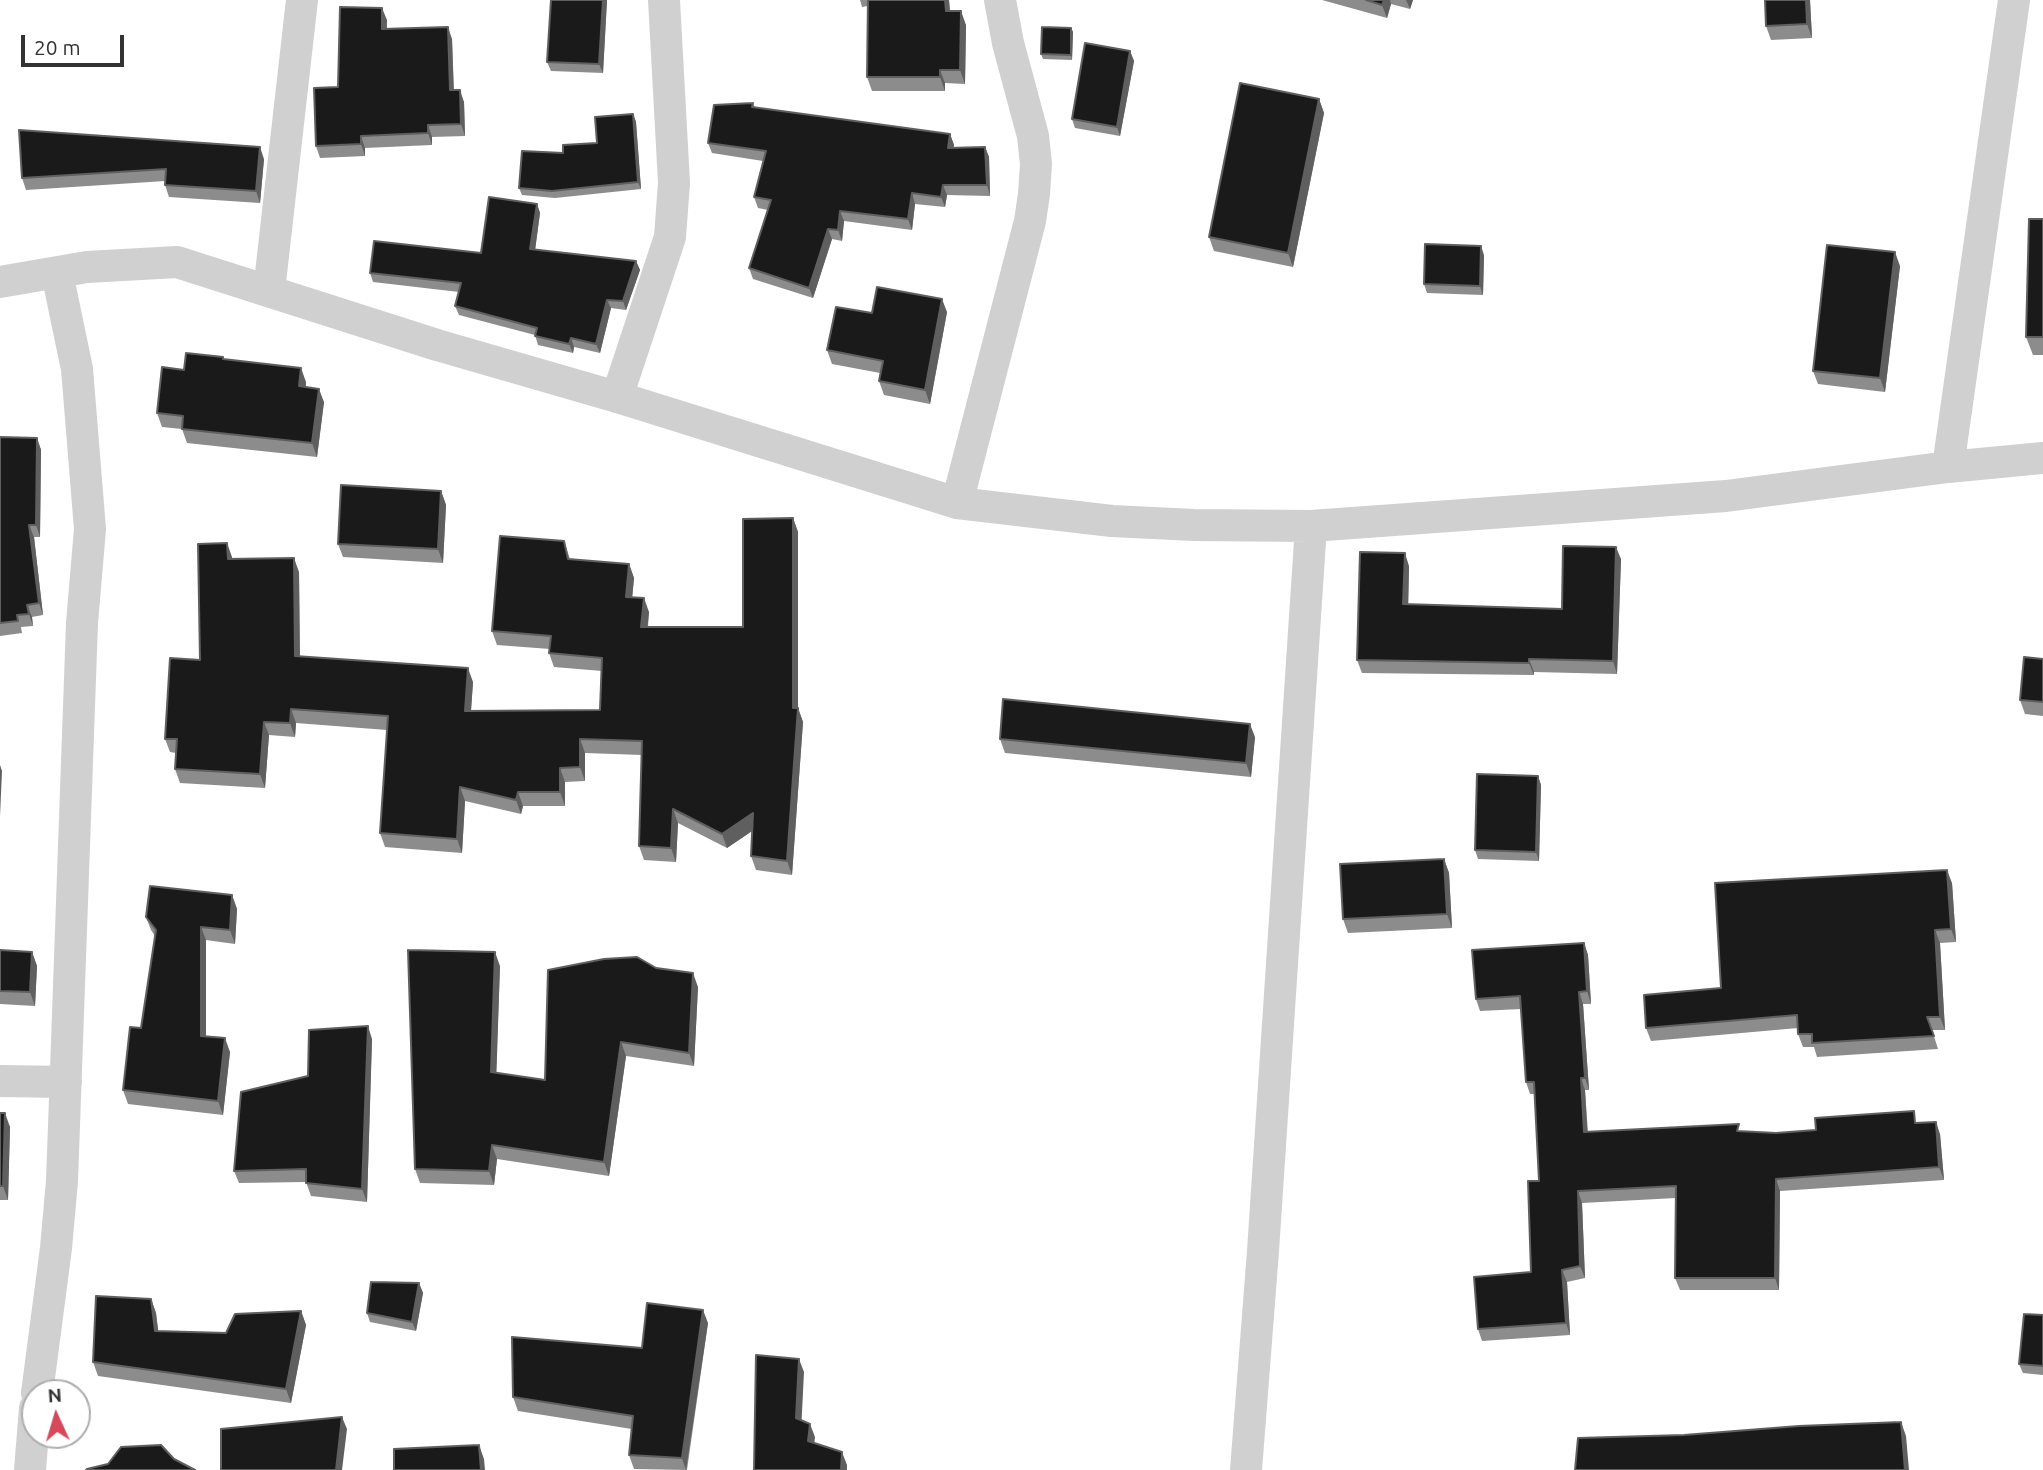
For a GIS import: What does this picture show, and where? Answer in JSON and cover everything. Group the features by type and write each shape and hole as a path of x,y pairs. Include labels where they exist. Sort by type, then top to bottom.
{"street":[{"path":"269,291 302,0"},
{"path":"617,397 670,237 674,183 664,0"},
{"path":"957,503 1034,194 1032,136 1000,0"},
{"path":"1948,467 2014,0"},
{"path":"0,282 87,267 177,262 436,345 617,397 957,503 1112,521 1311,526 1726,496 1948,467 2043,458"},
{"path":"39,1379 60,1214 82,623 90,529 77,369 57,273"},
{"path":"1246,1470 1311,526"},
{"path":"0,1081 66,1082"},
{"path":"30,1470 32,1449"}],"building":[{"path":"551,0 603,0 599,64 547,62"},
{"path":"868,0 945,0 946,11 961,11 960,70 940,70 940,77 867,77"},
{"path":"1366,0 1384,0 1382,5"},
{"path":"1765,0 1806,0 1807,24 1766,26"},
{"path":"340,7 382,8 382,29 448,27 450,90 460,90 461,124 428,125 428,133 361,136 361,144 316,146 314,88 338,87"},
{"path":"1042,27 1071,28 1071,55 1041,54"},
{"path":"1085,43 1130,51 1117,127 1072,119"},
{"path":"1240,83 1319,99 1288,253 1209,237"},
{"path":"753,103 752,107 950,134 948,148 985,147 987,185 943,185 941,197 912,193 908,219 840,211 838,230 828,229 809,288 749,268 771,200 754,197 766,151 708,143 714,105"},
{"path":"633,114 638,182 552,191 519,188 522,151 563,153 563,145 597,143 595,117"},
{"path":"19,130 260,147 256,191 165,185 166,169 22,178"},
{"path":"489,197 537,204 530,249 636,261 623,301 607,300 596,344 571,338 569,344 535,336 537,328 455,306 461,283 370,273 374,241 481,253"},
{"path":"2029,219 2043,219 2043,337 2026,337"},
{"path":"1425,244 1481,246 1480,286 1424,284"},
{"path":"1827,245 1895,252 1880,378 1813,371"},
{"path":"877,287 942,299 925,390 879,381 883,361 827,350 836,307 872,313"},
{"path":"186,353 301,368 299,386 319,389 312,443 182,429 183,416 157,413 162,367 184,370"},
{"path":"0,437 37,438 36,525 29,525 39,603 27,605 29,614 17,615 18,621 0,623"},
{"path":"341,485 441,491 438,549 338,544"},
{"path":"793,518 793,708 798,708 787,861 751,856 753,813 722,834 673,809 671,848 639,846 642,741 580,739 580,767 560,768 560,792 518,792 516,800 460,787 457,839 380,833 388,716 291,709 290,723 264,722 260,774 175,769 177,739 165,739 170,658 200,660 198,544 227,543 228,559 294,558 295,656 468,668 465,711 600,710 602,658 549,653 551,636 492,631 500,536 564,541 568,559 629,564 626,597 644,598 641,627 743,627 743,519"},
{"path":"1563,546 1616,547 1613,661 1529,659 1529,663 1357,660 1360,552 1405,553 1403,604 1562,609"},
{"path":"2024,657 2043,659 2043,702 2020,700"},
{"path":"1003,699 1250,724 1246,763 1000,739"},
{"path":"1477,774 1538,776 1536,852 1475,850"},
{"path":"1444,859 1447,914 1343,919 1340,864"},
{"path":"1947,870 1951,929 1935,930 1940,1017 1927,1017 1934,1036 1812,1043 1812,1034 1798,1034 1797,1015 1646,1028 1644,995 1721,988 1715,883"},
{"path":"150,886 232,895 230,930 201,927 201,1036 225,1038 218,1101 123,1090 130,1027 141,1028 156,930 146,917"},
{"path":"1584,943 1587,991 1579,992 1585,1078 1581,1078 1584,1132 1739,1124 1737,1131 1776,1133 1816,1130 1815,1118 1914,1111 1915,1123 1936,1122 1939,1167 1776,1179 1775,1278 1675,1278 1676,1186 1578,1191 1580,1266 1562,1270 1566,1323 1478,1329 1474,1277 1531,1272 1528,1181 1539,1181 1534,1082 1526,1082 1520,996 1476,999 1472,950"},
{"path":"0,950 32,952 30,992 0,991"},
{"path":"408,950 495,952 491,1072 545,1080 548,970 604,959 637,957 656,968 693,973 689,1053 621,1042 604,1162 492,1145 489,1171 415,1169"},
{"path":"368,1026 362,1189 306,1183 306,1169 234,1171 241,1092 308,1076 309,1030"},
{"path":"0,1113 5,1113 3,1186 0,1186"},
{"path":"371,1282 419,1283 412,1322 367,1313"},
{"path":"96,1296 151,1299 155,1331 226,1333 235,1314 301,1311 286,1389 93,1362"},
{"path":"647,1303 703,1310 682,1458 629,1455 633,1416 513,1397 512,1337 642,1348"},
{"path":"2024,1314 2043,1315 2043,1366 2019,1364"},
{"path":"756,1355 799,1359 796,1418 810,1424 808,1441 842,1452 841,1470 754,1470"},
{"path":"342,1417 336,1470 221,1470 221,1429"},
{"path":"1901,1422 1905,1470 1575,1470 1578,1438 1684,1435 1799,1426"},
{"path":"161,1445 174,1459 195,1470 86,1470 108,1464 121,1447"},
{"path":"479,1445 481,1470 394,1470 394,1449"}]}
